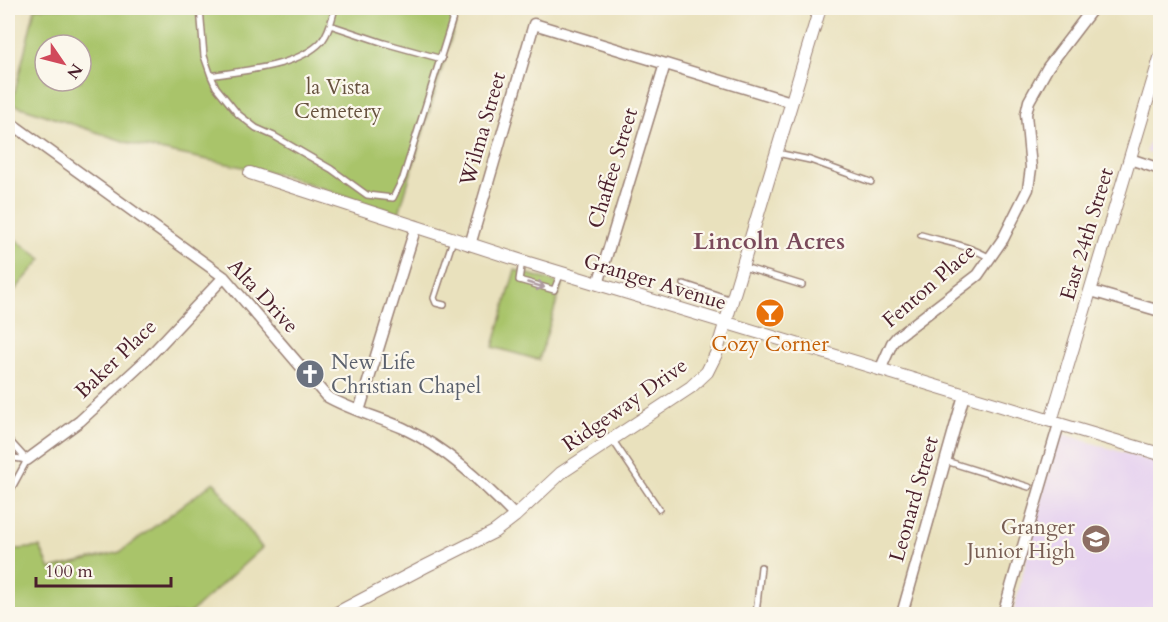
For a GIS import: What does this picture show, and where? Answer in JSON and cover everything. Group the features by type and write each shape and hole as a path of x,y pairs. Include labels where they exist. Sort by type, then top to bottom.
{"street":[{"name":"Ridgeway Drive","path":"335,615 494,532 515,516 561,473 691,387 707,372 716,354 820,8"},
{"name":"Fenton Place","path":"880,370 897,337 969,283 991,258 1009,229 1028,189 1031,168 1026,114 1029,101 1048,67 1093,8"},
{"name":"Wilma Street","path":"470,245 534,24 665,64"},
{"name":"East 24th Street","path":"1004,615 1091,291 1161,58"},
{"path":"665,64 791,102"},
{"name":"Chaffee Street","path":"598,285 665,64"},
{"name":"Alta Drive","path":"8,121 224,277 326,396 423,439 470,472 515,516"},
{"path":"1130,159 1161,169"},
{"name":"Granger Avenue","path":"250,173 598,285 1161,454"},
{"path":"358,411 416,226"},
{"name":"Baker Place","path":"27,460 80,421 144,362 224,277"},
{"path":"1091,291 1161,311"},
{"name":"Leonard Street","path":"902,615 964,395"}],"lane":[{"path":"200,8 204,56 211,76 216,87 238,114 256,128 331,169 368,195 393,198 403,178 442,59 456,8"},
{"path":"211,76 289,61 312,49 322,41 335,8"},
{"path":"330,25 384,44 442,59"},
{"path":"776,153 810,160 872,182"},
{"path":"921,235 949,244 969,247 991,258"},
{"path":"444,305 436,303 434,298 453,240"},
{"path":"522,261 519,280 554,290 561,273"},
{"path":"742,266 802,285"},
{"path":"684,284 732,300"},
{"path":"8,439 27,460"},
{"path":"612,439 659,509"},
{"path":"8,457 27,460"},
{"path":"8,495 27,460"},
{"path":"945,460 1029,487"},
{"path":"756,615 761,567"}],"shaded area":[{"path":"1160,105 1160,157 1146,152"},
{"name":"Granger Junior High","path":"1057,432 1160,464 1160,614 1013,614"}],"green space":[{"name":"la Vista Cemetery","path":"35,8 460,8 399,213 287,176 135,145 12,104"},
{"path":"8,234 42,259 8,298"},
{"path":"515,270 562,284 539,360 493,347"},
{"path":"214,482 262,548 189,614 8,614 8,550 40,547 50,569 120,552"}],"place":[{"name":"Cozy Corner","path":"770,313"},
{"name":"New Life Christian Chapel","path":"310,374"},
{"name":"Granger Junior High","path":"1096,539"}],"district":[{"name":"Lincoln Acres","path":"769,241"}]}
